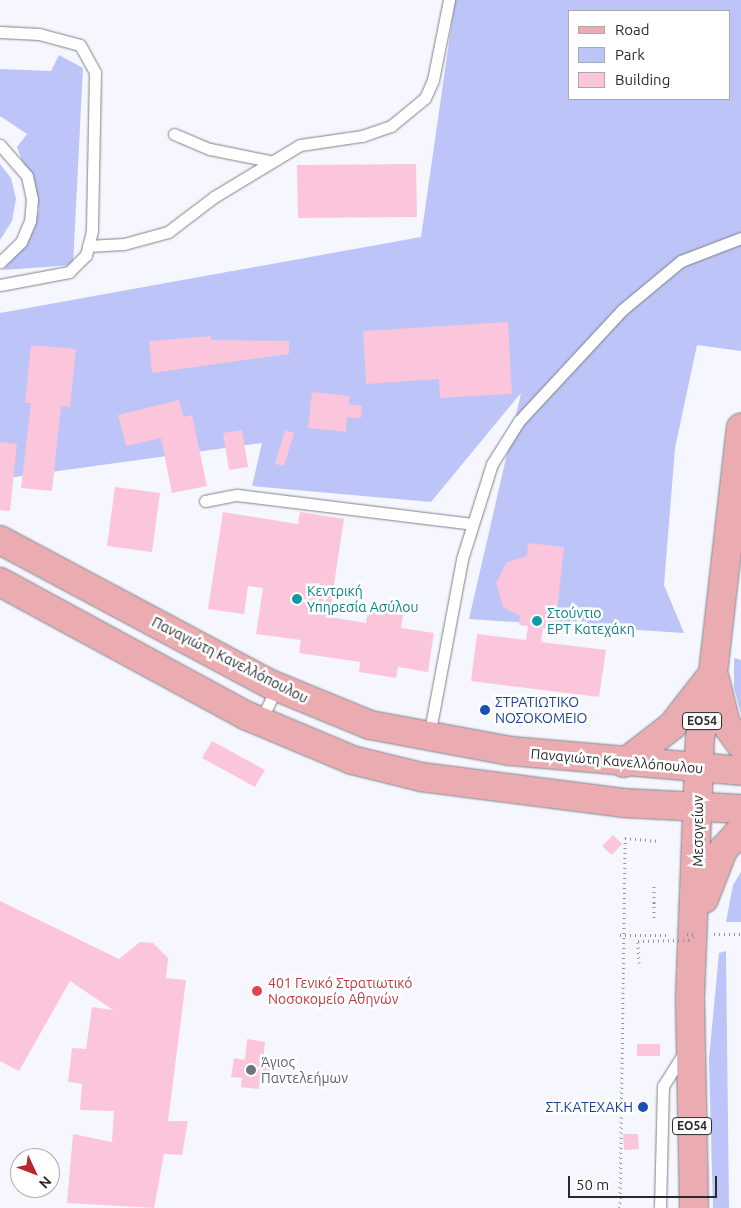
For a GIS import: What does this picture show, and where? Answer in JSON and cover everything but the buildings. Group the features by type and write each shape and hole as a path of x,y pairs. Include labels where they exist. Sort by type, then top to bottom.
{"main road":[{"name":"Μεσογείων","path":"694,1208 690,1045 692,933 719,808 698,769 700,728 713,673 741,428"},
{"name":"Παναγιώτη Κανελλόπουλου","path":"0,540 277,687 370,725 428,739 624,763 698,769 737,780"},
{"path":"0,582 260,722 331,753 421,777 719,808 737,780"},
{"path":"713,673 726,724 741,745"},
{"path":"624,763 672,726 713,673"},
{"path":"692,933 723,850 741,830"}],"lane":[{"path":"88,246 124,244 168,232 270,161 300,145 362,136 391,126 413,110 433,80 449,0"},
{"path":"0,32 38,34 80,45 95,72 88,246 69,272 0,285"},
{"path":"174,134 210,149 270,161"},
{"path":"0,145 27,176 32,199 30,221 21,242 0,262"},
{"path":"428,739 472,524 492,464 519,421 615,316 681,261 741,238"},
{"path":"205,501 237,495 472,524"},
{"path":"260,722 277,687"},
{"path":"660,1208 663,1086 690,1045"}],"path":[{"path":"620,1208 620,935 625,838 659,841"},
{"path":"654,882 654,920"},
{"path":"639,963 638,941 689,940 692,933"},
{"path":"620,935 741,934"}],"green space":[{"path":"455,0 741,0 741,351 697,345 675,448 664,585 684,633 469,619 521,393 431,502 252,486 262,443 0,479 0,313 421,237"},
{"path":"59,55 83,68 73,265 3,270 30,238 39,209 17,147 27,134 0,116 0,69 51,71"},
{"path":"0,164 11,178 16,199 12,221 0,240"},
{"path":"734,658 741,660 741,715 734,688"},
{"path":"741,872 741,922 726,922 733,885"},
{"path":"726,951 729,1208 713,1208 709,1059 719,953"}],"place":[{"name":"Κεντρική Υπηρεσία Ασύλου","path":"297,599"},
{"name":"Στούντιο ΕΡΤ Κατεχάκη","path":"537,621"},
{"name":"ΣΤΡΑΤΙΩΤΙΚΟ ΝΟΣΟΚΟΜΕΙΟ","path":"485,710"},
{"name":"401 Γενικό Στρατιωτικό Νοσοκομείο Αθηνών","path":"257,991"},
{"name":"Άγιος Παντελεήμων","path":"251,1070"},
{"name":"ΣΤ.ΚΑΤΕΧΑΚΗ","path":"643,1107"}]}
